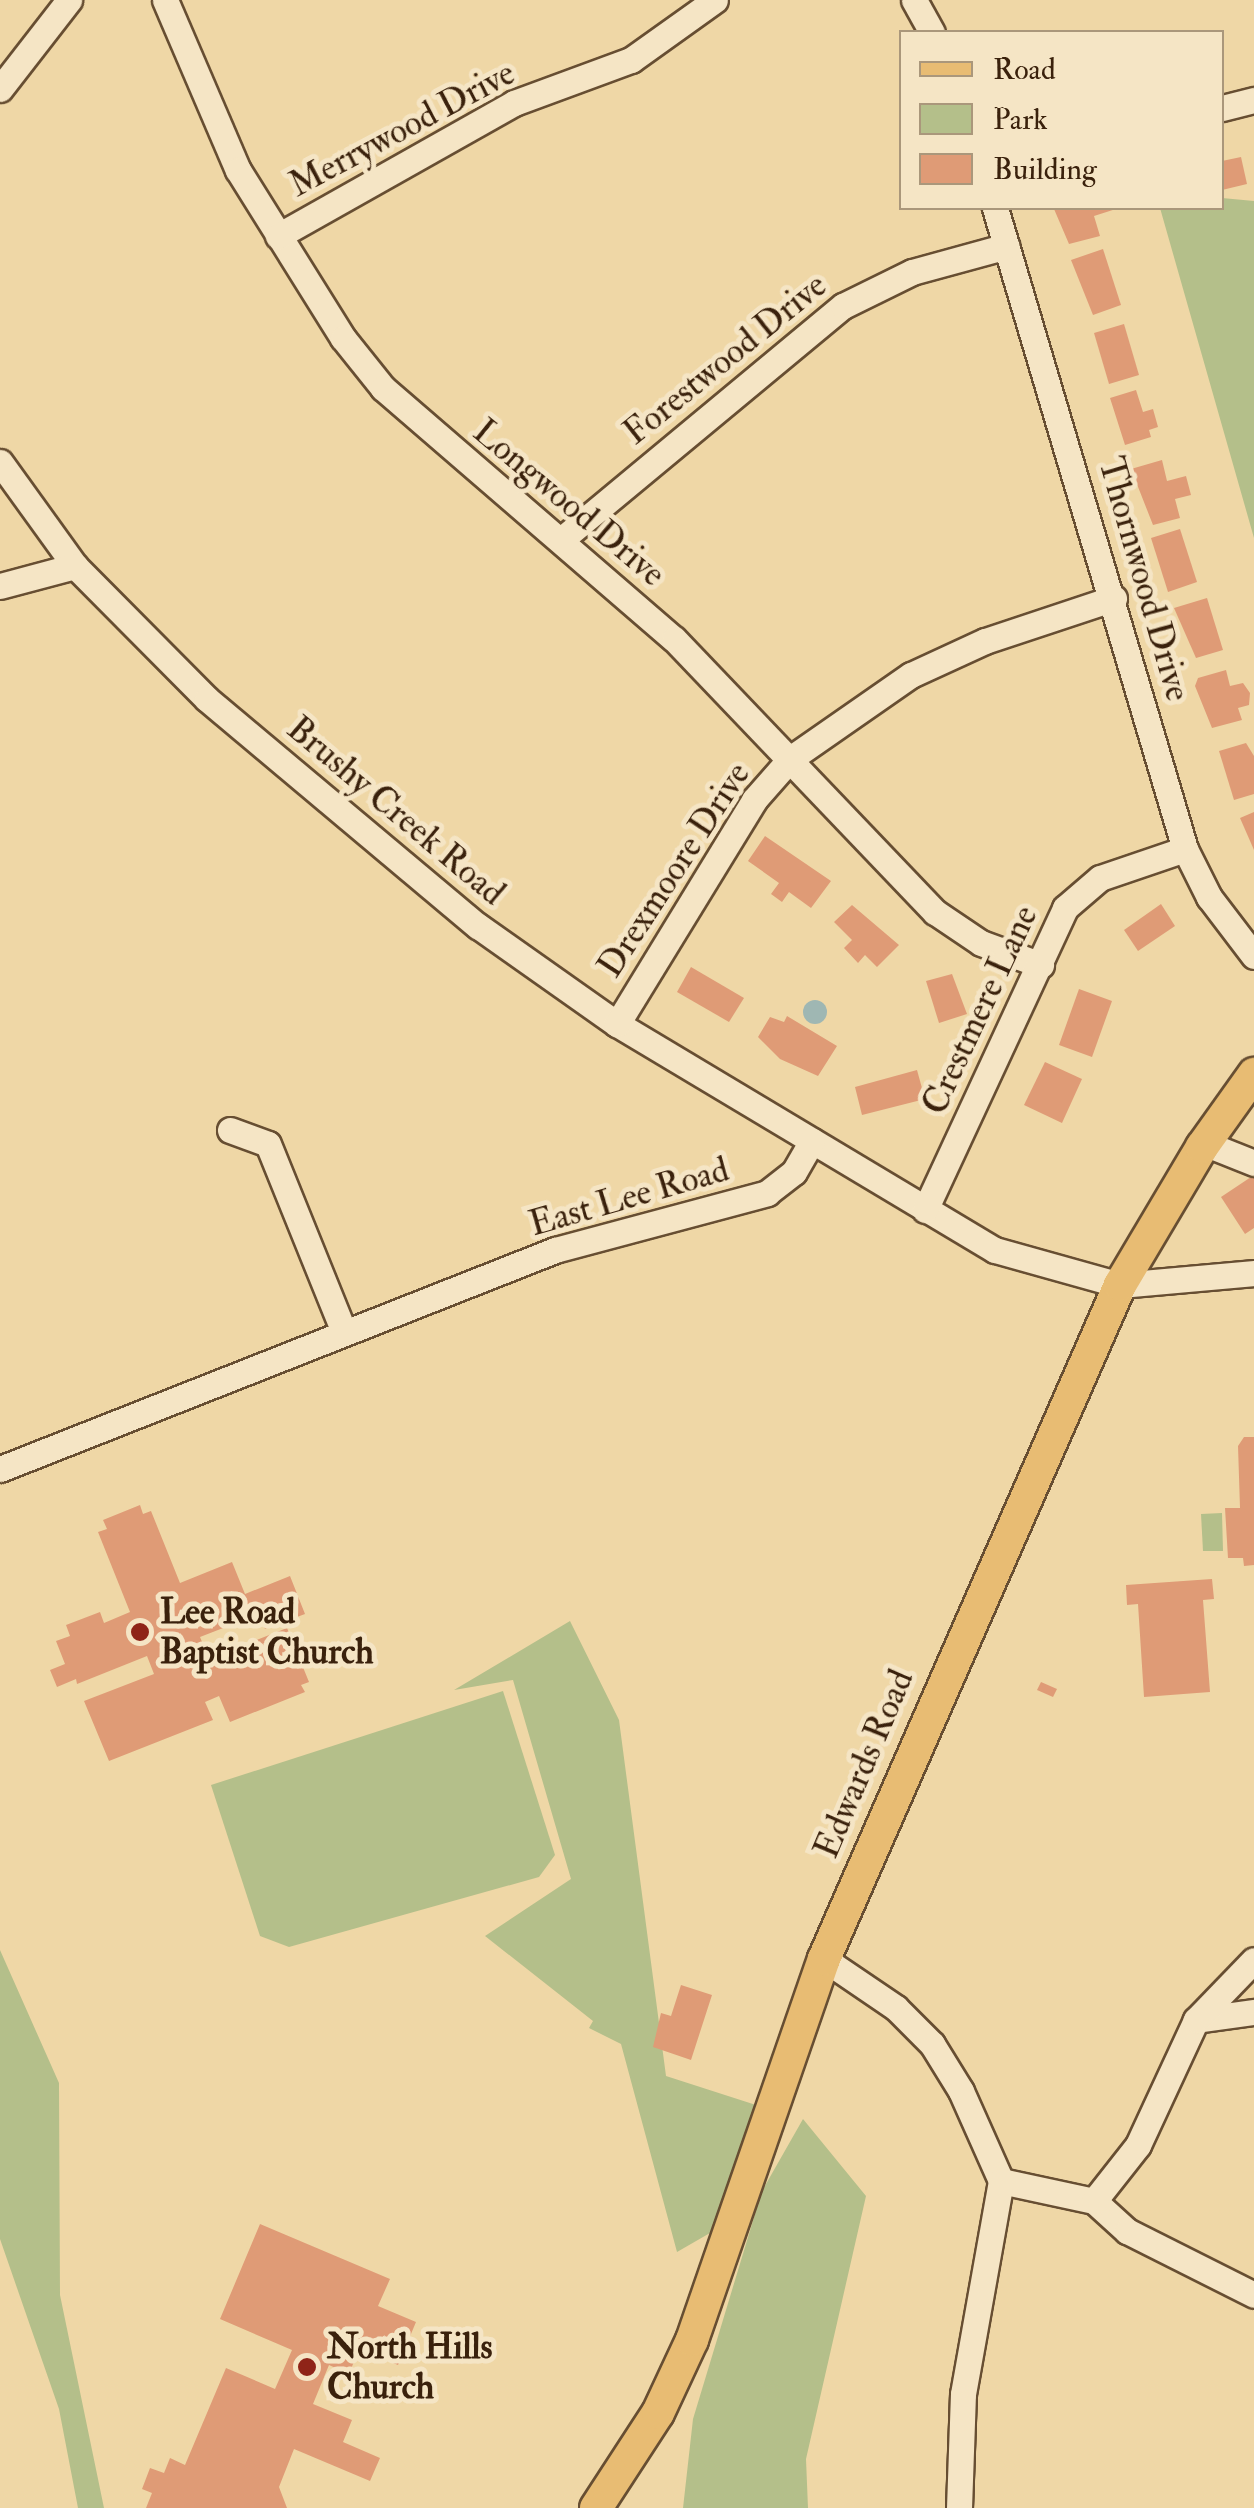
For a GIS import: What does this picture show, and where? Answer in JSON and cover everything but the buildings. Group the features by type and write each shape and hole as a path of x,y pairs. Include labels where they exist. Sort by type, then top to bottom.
{"main road":[{"name":"Edwards Road","path":"596,2508 658,2413 692,2340 824,1959 1120,1285 1204,1143 1254,1074"}],"street":[{"path":"0,90 68,0"},
{"name":"Longwood Drive","path":"165,0 208,110 278,236 382,388 674,639 935,912 981,942 1041,964"},
{"name":"Merrywood Drive","path":"278,236 514,103 631,60 715,0"},
{"path":"914,0 931,30"},
{"path":"1224,108 1254,100"},
{"name":"Thornwood Drive","path":"995,210 1114,598 1186,849 1209,897 1254,956"},
{"name":"Forestwood Drive","path":"562,539 842,306 912,272 1007,246"},
{"name":"Brushy Creek Road","path":"0,462 74,566 207,700 478,926 616,1024 812,1141"},
{"path":"0,586 74,566"},
{"name":"Drexmoore Drive","path":"616,1024 754,800 790,759 911,675 984,641 1114,598"},
{"name":"Crestmere Lane","path":"925,1210 1041,964 1056,924 1084,888 1186,849"},
{"path":"230,1130 268,1144 343,1330"},
{"path":"812,1141 995,1250 1120,1285 1254,1273"},
{"name":"East Lee Road","path":"0,1469 343,1330 596,1236 767,1193 794,1172 812,1141"},
{"path":"1204,1143 1254,1163"},
{"path":"824,1959 896,2008 932,2044 961,2091 1001,2181 963,2394 959,2508"},
{"path":"1094,2201 1138,2146 1196,2020 1254,1960"},
{"path":"1196,2020 1254,2012"},
{"path":"1001,2181 1094,2201 1127,2231 1254,2295"}],"green space":[{"path":"1224,198 1254,201 1254,538 1161,210 1224,210"},
{"path":"1222,1513 1223,1551 1203,1551 1201,1514"},
{"path":"570,1621 619,1720 666,2076 756,2105 710,2233 677,2252 621,2044 589,2028 593,2021 485,1936 571,1879 513,1680 454,1690"},
{"path":"503,1691 555,1855 539,1877 289,1947 260,1936 211,1785"},
{"path":"0,1950 59,2083 60,2295 104,2508 78,2508 59,2409 0,2239"},
{"path":"803,2119 866,2196 806,2459 808,2508 683,2508 693,2419 762,2191"}],"water":[{"path":"815,1000 827,1012 815,1024 803,1012"}],"place":[{"name":"Lee Road Baptist Church","path":"140,1632"},
{"name":"North Hills Church","path":"307,2367"}]}
